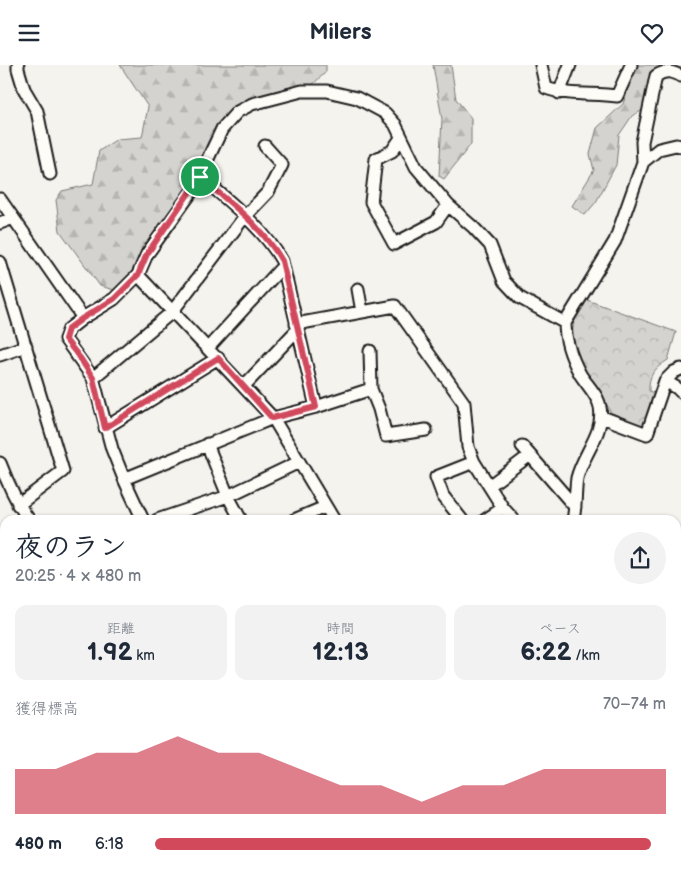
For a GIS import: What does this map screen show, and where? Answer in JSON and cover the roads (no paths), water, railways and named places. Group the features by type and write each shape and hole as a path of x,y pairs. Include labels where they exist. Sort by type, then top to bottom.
{"street":[{"path":"18,65 24,89 37,111 50,174"},
{"path":"541,65 546,88 560,93 617,96 631,65"},
{"path":"560,93 570,65"},
{"path":"574,515 578,478 583,458 597,436 602,417 599,403 579,372 565,335 565,323 615,241 643,162 642,142 656,76 664,71 672,71 681,76"},
{"path":"141,515 124,479 105,428 93,378 65,339 68,329 114,299 138,275 147,254 200,177 222,129 237,112 252,104 302,91 328,91 357,98 385,113 395,124 416,167 448,205 490,245 504,281 520,298 565,323"},
{"path":"401,138 392,151 376,159 371,202 394,244 436,222 448,205"},
{"path":"643,162 659,149 676,145 681,146"},
{"path":"93,378 172,312 245,216 268,192 282,165 265,147"},
{"path":"200,177 245,216 276,250 283,266 316,407"},
{"path":"0,199 83,318"},
{"path":"0,223 13,218"},
{"path":"0,262 64,471 18,505"},
{"path":"208,348 283,266"},
{"path":"138,275 218,358 272,418 331,515"},
{"path":"358,289 362,312"},
{"path":"244,386 297,326 396,306 464,403 468,447 474,462 509,515"},
{"path":"0,355 26,346"},
{"path":"370,351 371,389 379,409 386,436 426,430"},
{"path":"105,428 218,358"},
{"path":"602,417 647,434 665,381 674,372 681,369"},
{"path":"665,381 677,387 681,392"},
{"path":"124,479 272,418 316,407 371,389"},
{"path":"206,444 228,496 238,515"},
{"path":"522,446 575,507"},
{"path":"489,486 530,455"},
{"path":"172,515 228,496 299,462"},
{"path":"458,515 444,496 436,477 474,462"},
{"path":"0,463 9,487 25,515"},
{"path":"306,515 325,507"},
{"path":"492,515 503,508"}]}
